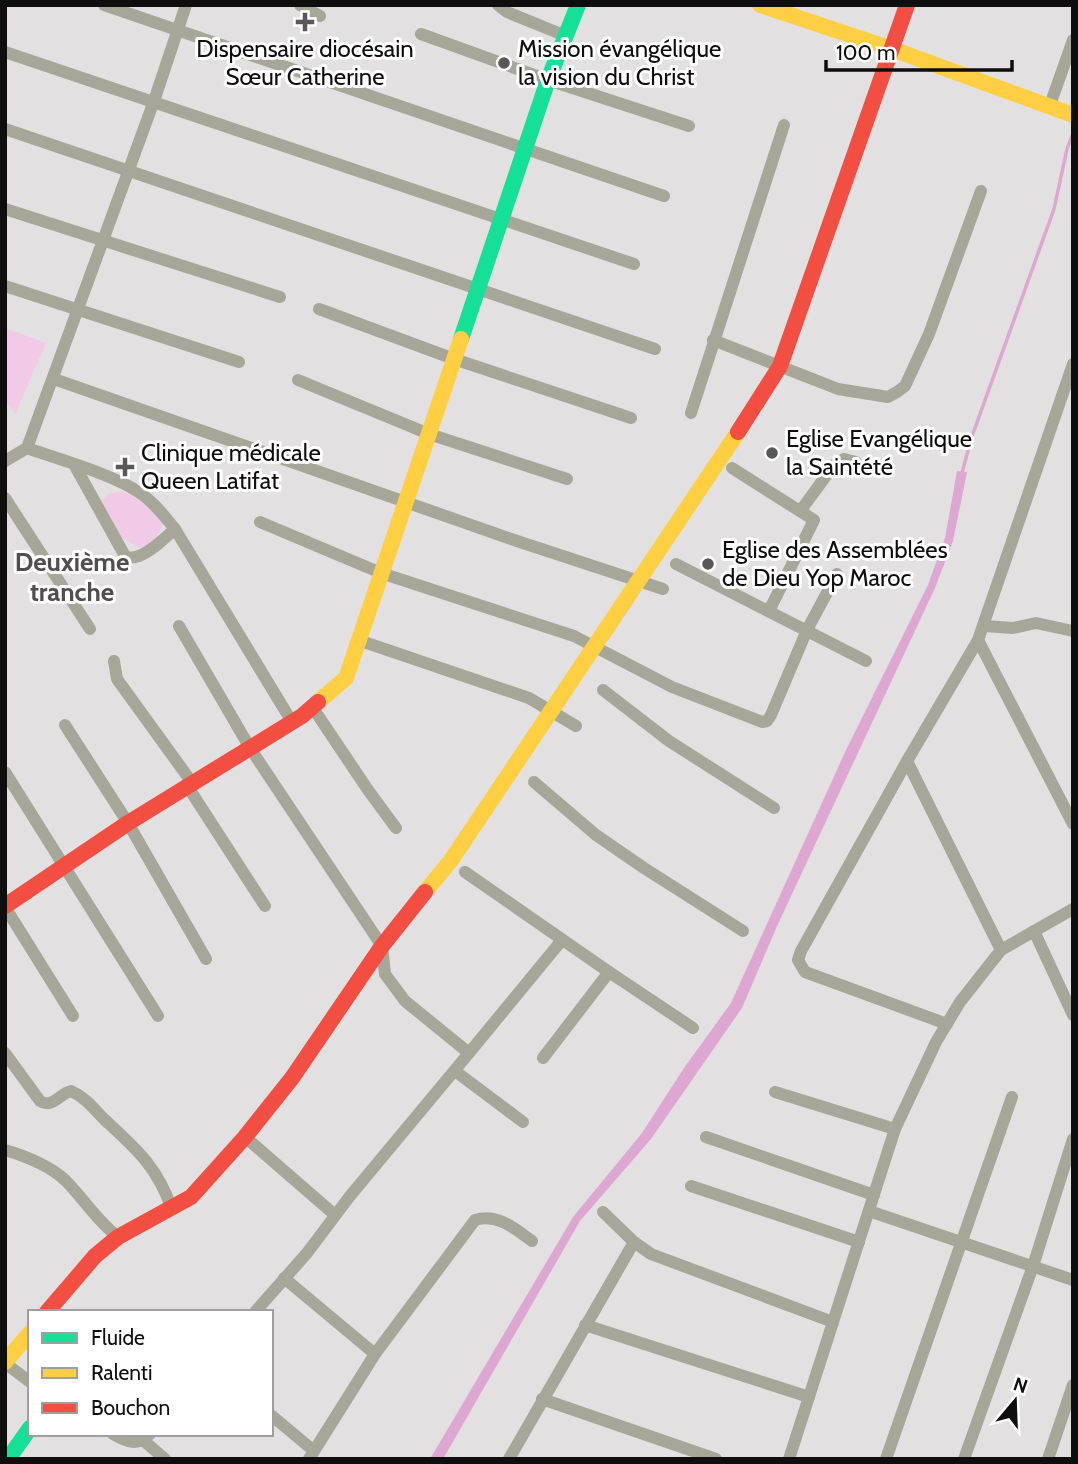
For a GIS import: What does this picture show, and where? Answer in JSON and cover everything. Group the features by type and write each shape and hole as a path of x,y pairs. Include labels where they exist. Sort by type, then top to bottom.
{"street":[{"path":"104,5 664,196"},
{"path":"5,461 27,448 154,101 186,5"},
{"path":"300,5 320,16"},
{"path":"498,5 507,12 566,36"},
{"path":"73,1016 5,906 128,823 313,708 345,678 548,80 578,5"},
{"path":"760,5 892,49 1070,114"},
{"path":"49,1310 95,1256 118,1237 191,1197 246,1137 292,1078 382,946 452,859 780,366 907,5"},
{"path":"421,34 548,80 689,126"},
{"path":"1050,105 1073,40"},
{"path":"5,52 634,264"},
{"path":"691,413 784,125"},
{"path":"5,129 655,349"},
{"path":"713,340 838,389 888,397 905,386 929,334 981,191"},
{"path":"5,209 280,297"},
{"path":"5,286 239,362"},
{"path":"319,309 454,359 631,418"},
{"path":"947,1024 805,972 798,960 906,761 978,640 1073,364"},
{"path":"54,379 663,589"},
{"path":"298,380 429,434 567,479"},
{"path":"27,448 144,495 175,529 292,722"},
{"path":"801,510 834,466 844,460 856,462"},
{"path":"75,466 125,556 135,559 175,529"},
{"path":"732,468 814,520 769,611"},
{"path":"5,498 90,629"},
{"path":"260,522 381,573 574,636 672,687 762,722 768,720 771,715 807,630 837,574"},
{"path":"676,564 866,661"},
{"path":"984,626 1013,628 1036,623 1073,631"},
{"path":"180,626 250,748 382,946 385,974 405,1001 469,1053"},
{"path":"358,640 529,698 576,726"},
{"path":"978,640 1073,824"},
{"path":"114,661 117,679 190,785 265,906"},
{"path":"603,690 669,741 774,808"},
{"path":"313,708 397,828"},
{"path":"65,724 128,823 206,959"},
{"path":"906,761 1001,950"},
{"path":"5,772 158,1016"},
{"path":"534,782 596,835 644,869 743,931"},
{"path":"465,872 693,1028"},
{"path":"789,1459 895,1129 936,1042 960,1002 1001,950 1073,909"},
{"path":"1034,931 1073,1015"},
{"path":"257,1310 312,1247 335,1215 562,940"},
{"path":"543,1058 608,972"},
{"path":"5,1053 45,1104 51,1104 64,1093 71,1091 85,1099 150,1164 171,1207"},
{"path":"455,1071 523,1122"},
{"path":"775,1092 895,1129"},
{"path":"886,1459 1012,1097"},
{"path":"246,1137 335,1215"},
{"path":"706,1137 874,1195"},
{"path":"964,1459 1033,1266 1073,1139"},
{"path":"6,1151 28,1157 63,1179 97,1219 118,1237"},
{"path":"691,1186 859,1242"},
{"path":"869,1211 1073,1280"},
{"path":"603,1212 634,1242 651,1254 833,1322"},
{"path":"273,1417 312,1455 375,1354 475,1220 494,1218 505,1222 532,1241"},
{"path":"509,1459 634,1242"},
{"path":"284,1278 375,1354"},
{"path":"585,1325 809,1397"},
{"path":"28,1335 5,1363 28,1380"},
{"path":"1048,1459 1073,1385"},
{"path":"542,1399 716,1459"},
{"path":"8,1459 28,1431"},
{"path":"117,1436 126,1441 147,1438 165,1459"}],"shaded area":[{"path":"5,328 46,343 15,414 5,400"},
{"path":"957,471 967,472 953,541 935,588 778,924 742,1008 651,1139 580,1221 443,1459 430,1459 573,1217 642,1133 731,1003 846,750 928,585 945,538"},
{"path":"121,492 140,496 165,518 156,537 141,549 113,532 100,503 109,493"}],"waterway":[{"path":"962,473 971,439 1054,209 1073,133"}],"traffic: fast":[{"path":"461,339 548,80 578,5"},
{"path":"8,1459 28,1431"}],"traffic: slow":[{"path":"760,5 892,49 1073,115"},
{"path":"318,702 346,678 461,339"},
{"path":"425,892 452,859 738,432"},
{"path":"5,1362 28,1335"}],"traffic: jam":[{"path":"738,432 780,366 907,5"},
{"path":"5,906 128,823 302,716 318,702"},
{"path":"49,1310 95,1256 118,1237 191,1197 245,1137 292,1078 382,946 425,892"}],"place":[{"name":"Dispensaire diocésain Sœur Catherine","path":"305,22"},
{"name":"Mission évangélique la vision du Christ","path":"504,63"},
{"name":"Eglise Evangélique la Saintété","path":"772,453"},
{"name":"Clinique médicale Queen Latifat","path":"125,467"},
{"name":"Eglise des Assemblées de Dieu Yop Maroc","path":"708,564"}],"district":[{"name":"Deuxième tranche","path":"72,577"}]}
